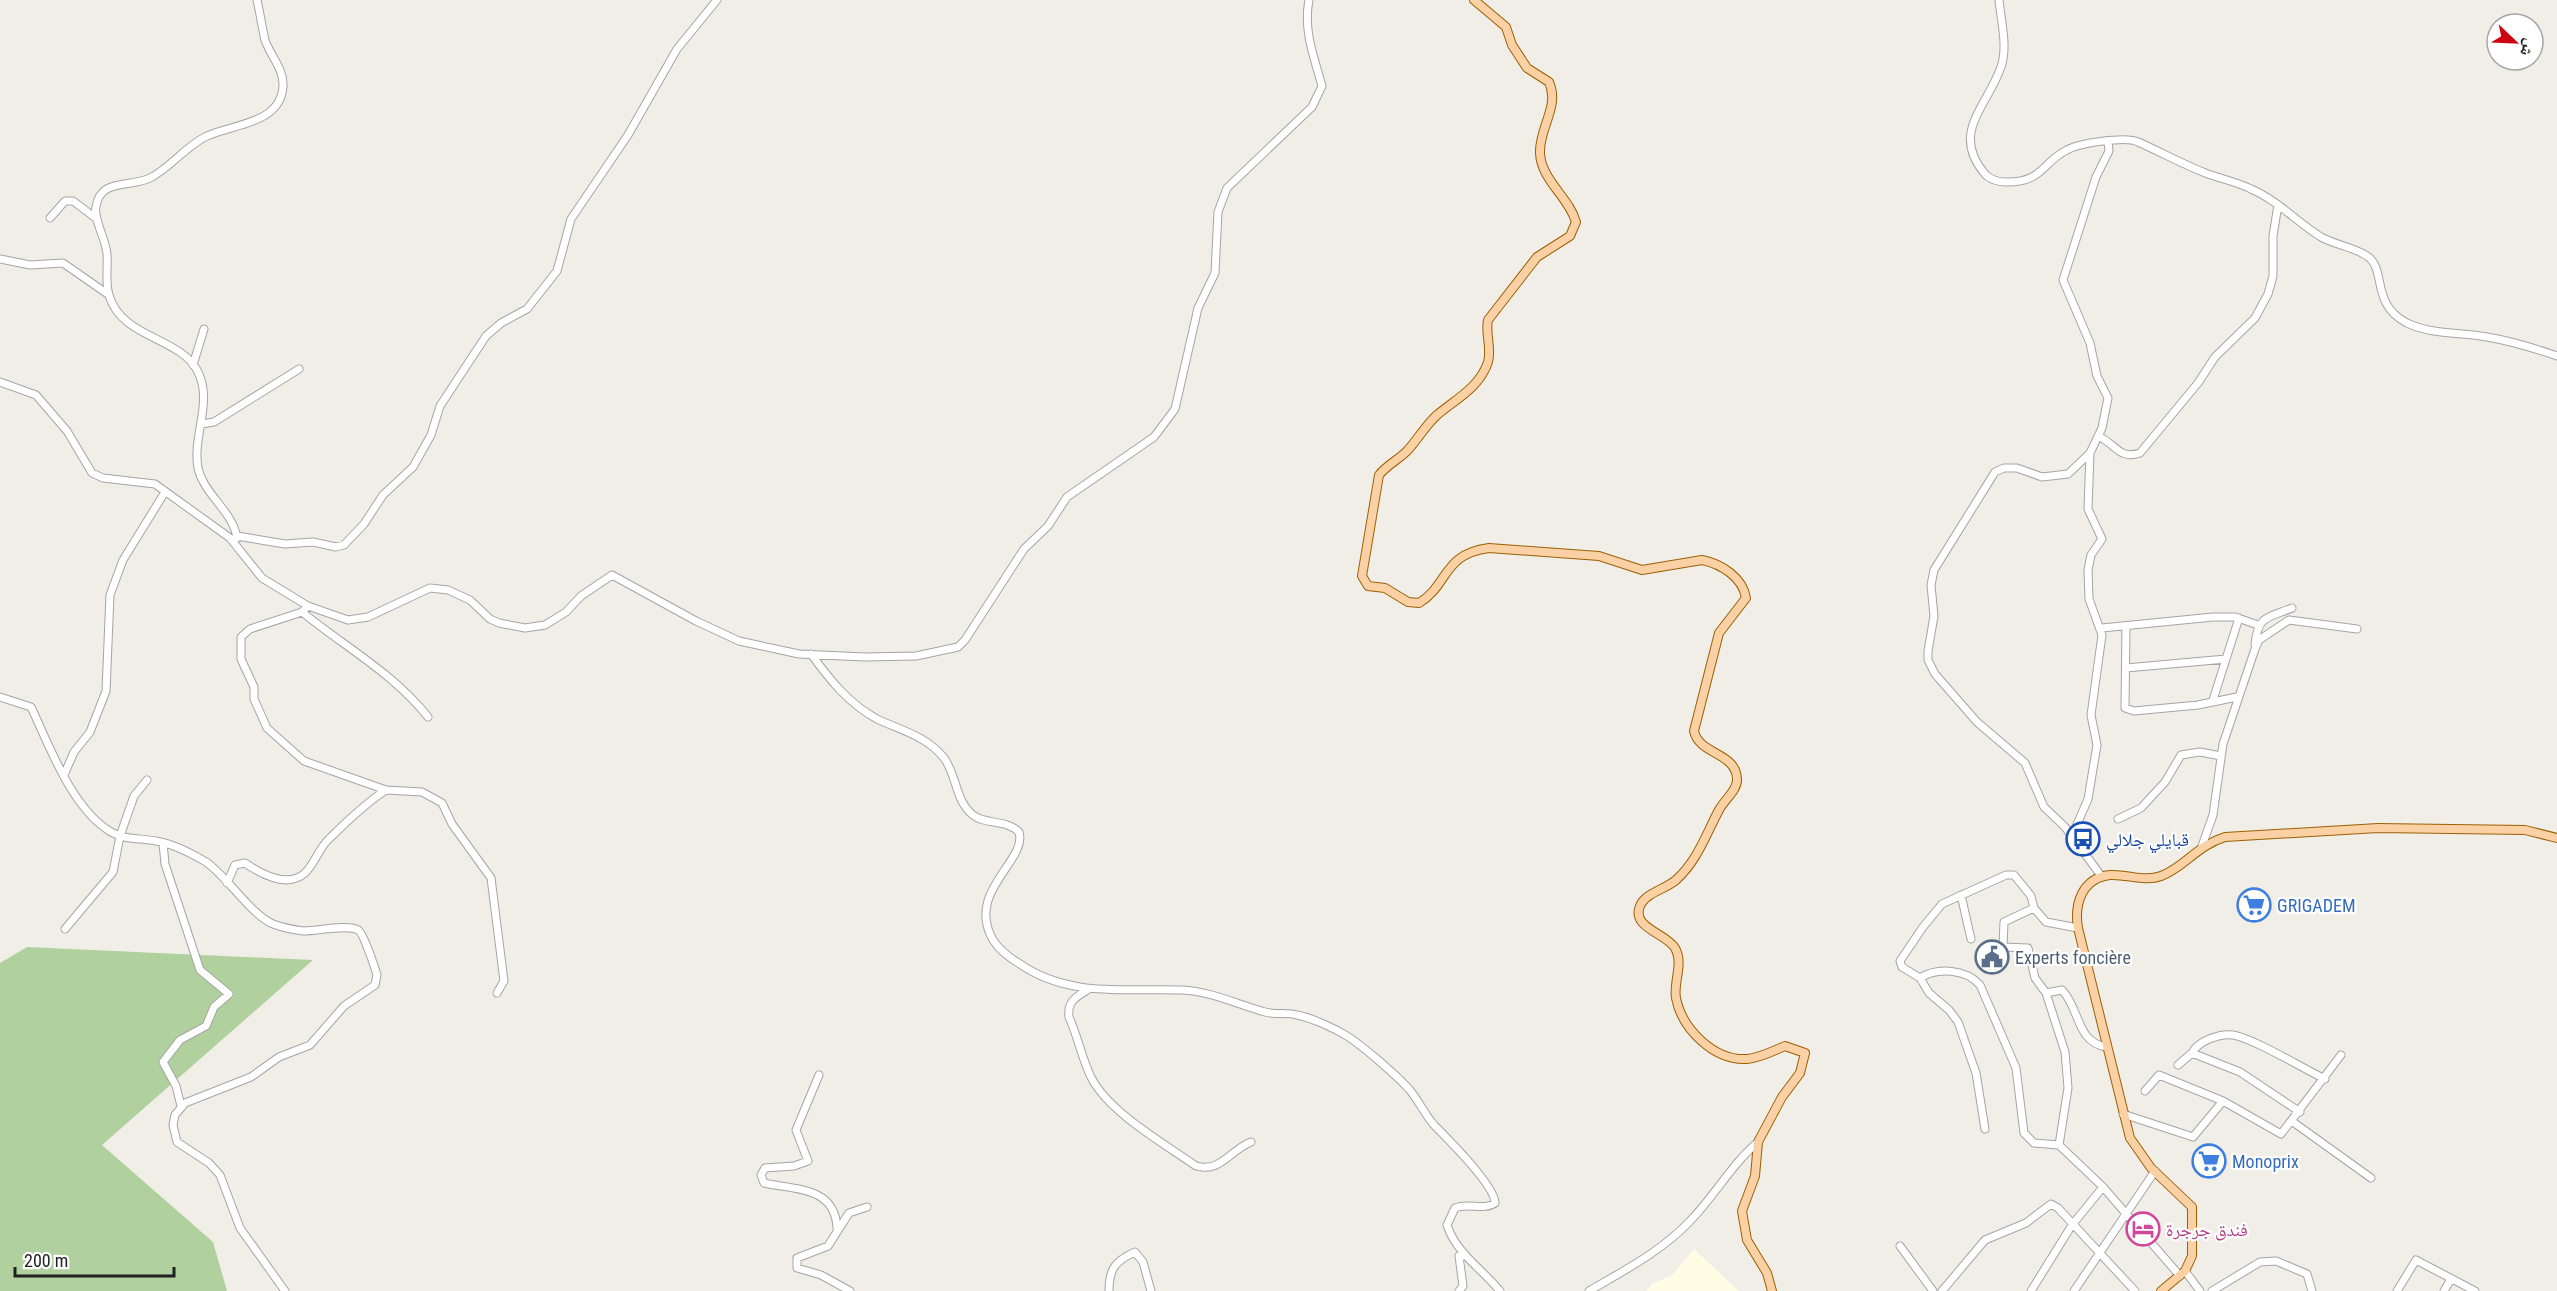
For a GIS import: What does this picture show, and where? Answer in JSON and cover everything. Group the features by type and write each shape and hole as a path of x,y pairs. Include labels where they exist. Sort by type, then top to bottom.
{"main road":[{"path":"1474,0 1499,19 1520,60 1549,82 1552,90 1551,111 1542,139 1541,163 1574,216 1575,229 1570,236 1537,256 1488,320 1486,329 1490,352 1488,363 1479,380 1469,391 1438,415 1405,453 1379,475 1362,576 1368,586 1385,588 1408,602 1419,603 1430,594 1458,560 1476,550 1489,548 1599,556 1642,570 1702,560 1733,574 1744,587 1746,598 1719,633 1694,731 1696,740 1702,746 1731,763 1735,771 1736,786 1719,810 1706,841 1688,867 1670,884 1644,899 1639,907 1639,916 1642,923 1671,943 1676,950 1678,1004 1686,1022 1705,1044 1717,1053 1737,1059 1762,1056 1785,1046 1805,1053 1800,1073 1782,1097 1758,1142 1755,1176 1745,1201 1743,1219 1747,1240 1767,1274 1772,1291"},
{"path":"2161,1291 2183,1273 2192,1256 2193,1207 2155,1172 2134,1146 2123,1114 2078,928 2077,911 2081,894 2092,882 2102,877 2156,877 2173,869 2202,846 2225,837 2305,835 2368,828 2525,830 2557,838"}],"street":[{"path":"237,547 237,536 232,522 213,496 199,471 196,451 201,424 202,380 193,365 181,354 135,329 120,315 109,295 107,255 103,231 97,219 96,204 103,189 148,179 204,137 267,116 277,102 283,87 279,66 266,42 257,0"},
{"path":"237,536 285,544 313,542 336,547 344,545 364,524 383,495 413,467 431,435 440,406 486,336 501,323 527,309 557,272 571,219 628,135 677,49 717,0"},
{"path":"0,382 36,395 67,431 92,473 103,478 154,484 230,538 262,578 308,606 348,620 359,619 430,588 448,590 470,600 490,619 525,628 545,625 566,612 581,596 612,575 696,621 739,640 811,654 916,656 958,647 1024,549 1048,526 1067,497 1154,437 1175,409 1198,308 1215,273 1218,212 1227,188 1312,107 1322,86 1309,39 1306,16 1309,0"},
{"path":"1999,0 2003,43 2001,66 1974,122 1969,140 1971,154 1987,176 2001,182 2017,182 2035,176 2066,150 2108,141 2135,140 2199,170 2251,189 2324,238 2367,256 2378,271 2380,291 2387,305 2396,316 2408,323 2429,330 2487,337 2557,356"},
{"path":"2102,877 2072,836 2044,807 2025,763 1977,722 1935,674 1928,660 1928,651 1934,616 1931,585 1934,570 1995,471 2017,468 2042,477 2068,474 2090,453 2098,436 2108,398 2097,376 2090,343 2063,280 2096,177 2109,152 2108,141"},
{"path":"50,218 65,201 73,201 97,219"},
{"path":"2098,436 2126,456 2140,453 2169,421 2215,357 2255,318 2268,294 2272,276 2273,236 2278,205"},
{"path":"0,259 30,265 63,263 109,295"},
{"path":"193,365 204,329"},
{"path":"201,424 214,422 299,369"},
{"path":"2072,836 2088,799 2095,762 2097,737 2091,716 2101,654 2102,628 2089,599 2088,570 2091,555 2102,539 2088,509 2090,453"},
{"path":"64,776 74,752 90,732 106,691 110,596 123,560 165,492"},
{"path":"308,606 302,612 250,629 243,633 239,641 241,658 254,687 254,699 267,728 304,761 386,790 422,792 442,803 452,824 490,878 504,981 497,993"},
{"path":"2255,649 2258,625 2262,620 2292,608"},
{"path":"302,612 390,676 412,696 428,717"},
{"path":"2102,628 2213,617 2239,618 2258,625"},
{"path":"2213,700 2239,618"},
{"path":"2202,846 2213,815 2221,756 2237,697 2259,640 2289,620 2357,629"},
{"path":"2126,626 2125,708 2134,711 2198,705 2213,700 2237,697"},
{"path":"811,654 836,688 859,708 878,719 908,730 945,759 962,803 970,813 978,819 1004,823 1019,832 1020,844 994,884 987,904 988,926 993,939 1004,954 1035,975 1064,985 1089,989 1184,990 1269,1013 1297,1015 1347,1036 1408,1089 1430,1120 1477,1171 1495,1197 1495,1203 1490,1207 1465,1204 1455,1208 1449,1216 1447,1225 1450,1235 1466,1256 1500,1291"},
{"path":"2126,668 2226,659"},
{"path":"0,696 31,707 64,776 94,818 120,836 163,843 208,863 271,923 301,931 351,927 361,931 378,980 372,989 344,1006 310,1045 279,1057 251,1077 181,1106"},
{"path":"2118,819 2140,808 2165,782 2181,755 2200,753 2221,756"},
{"path":"65,928 113,872 120,836 135,796 147,780"},
{"path":"227,883 235,865 245,863 266,876 298,878 328,840 386,790"},
{"path":"163,843 165,864 200,970 229,994 214,1007 206,1026 180,1040 163,1062 176,1086 181,1106 173,1125 177,1142 209,1163 220,1175 240,1228 285,1291"},
{"path":"1984,1129 1976,1073 1958,1022 1954,1015 1929,993 1920,978 1902,967 1903,954 1942,904 2006,875 2014,875 2031,896 2034,908 2046,922 2078,928"},
{"path":"1961,895 1971,939"},
{"path":"2034,908 2004,922 2003,947 2028,948 2035,978 2046,993 2065,1052 2068,1088 2059,1145"},
{"path":"1920,978 1927,974 1957,972 1973,977 1980,985 2016,1068 2024,1133 2034,1143 2059,1145 2127,1211 2197,1290"},
{"path":"1089,989 1072,999 1068,1007 1069,1017 1091,1077 1103,1095 1196,1166 1207,1169 1215,1167 1242,1146 1251,1142"},
{"path":"2046,993 2061,990 2067,996 2085,1035 2099,1046 2107,1047"},
{"path":"2178,1065 2203,1042 2230,1035 2289,1060 2325,1079"},
{"path":"2192,1053 2240,1072 2300,1112"},
{"path":"2145,1091 2159,1076 2223,1101 2281,1134 2293,1122 2340,1055"},
{"path":"819,1075 796,1130 808,1161 794,1166 765,1168 761,1176 764,1183 826,1198 836,1211 837,1228"},
{"path":"2123,1114 2193,1137 2223,1101"},
{"path":"2293,1122 2371,1179"},
{"path":"1588,1291 1643,1260 1674,1237 1712,1197 1743,1154 1758,1142"},
{"path":"2074,1291 2155,1172"},
{"path":"2031,1291 2072,1225 2103,1187"},
{"path":"1942,1291 1985,1240 2026,1222 2046,1205 2056,1206 2135,1291"},
{"path":"850,1291 821,1275 796,1268 797,1258 828,1246 837,1228 849,1213 867,1207"},
{"path":"1900,1246 1933,1291"},
{"path":"1109,1291 1109,1273 1119,1259 1135,1252 1143,1262 1151,1291"},
{"path":"1462,1290 1459,1256 1466,1256"},
{"path":"2397,1291 2415,1260 2475,1291"},
{"path":"2212,1291 2260,1262 2276,1261 2307,1274 2312,1291"},
{"path":"2444,1291 2451,1278"}],"shaded area":[{"path":"1694,1249 1739,1291 1646,1291 1652,1284 1672,1275"}],"green space":[{"path":"27,947 313,960 102,1145 213,1242 227,1291 0,1291 0,963"}],"place":[{"name":"قبايلي جلالي","path":"2083,839"},
{"name":"GRIGADEM","path":"2254,905"},
{"name":"Experts foncière","path":"1992,957"},
{"name":"Monoprix","path":"2209,1161"},
{"name":"فندق جرجرة","path":"2143,1229"}]}
